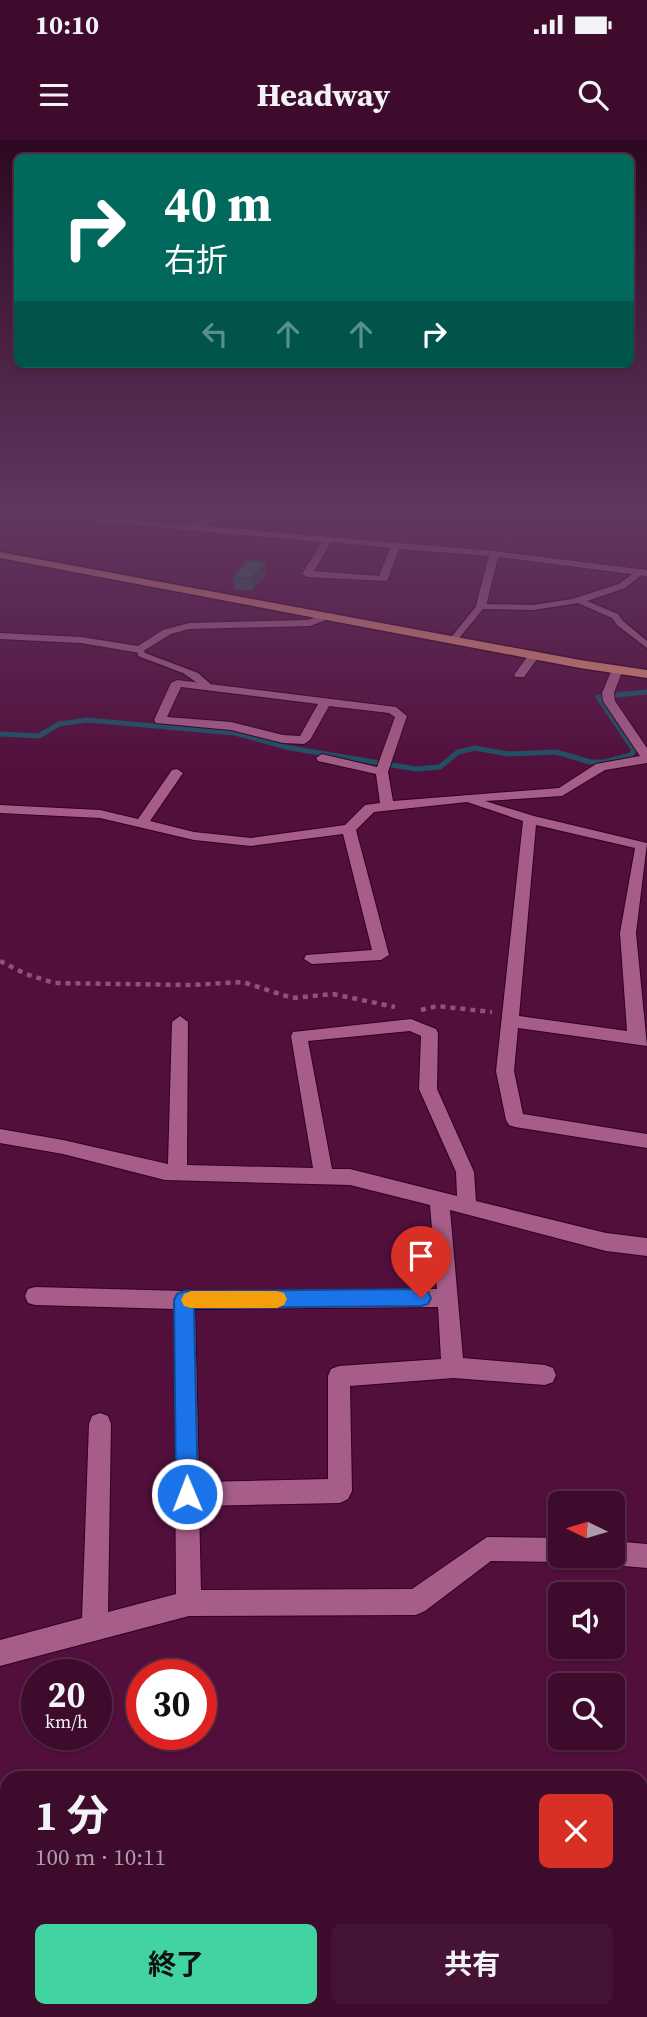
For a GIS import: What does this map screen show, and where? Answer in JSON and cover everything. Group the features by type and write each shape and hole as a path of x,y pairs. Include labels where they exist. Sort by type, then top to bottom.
{"highway":[{"path":"239,600 647,674"}],"street":[{"path":"481,606 483,600"},
{"path":"0,636 81,640 140,650 167,632 190,626 310,623 327,616"},
{"path":"520,676 534,655"},
{"path":"0,808 100,814 194,836 251,842 349,829 370,808 461,798 562,792 601,767 647,758 608,697 617,669"},
{"path":"326,701 304,740 283,739 231,726 160,720 177,683 326,701 391,710 401,716 383,768 387,806"},
{"path":"322,758 383,768"},
{"path":"141,824 177,773"},
{"path":"461,798 530,819 642,846 628,933 642,1040 510,1018"},
{"path":"530,819 505,1071 514,1120 647,1141"},
{"path":"312,959 381,955 349,829"},
{"path":"177,1172 180,1022"},
{"path":"324,1178 299,1036 411,1025 430,1033 428,1089 465,1172 467,1208"},
{"path":"0,1136 177,1172 349,1177 606,1242 647,1247"},
{"path":"439,1200 453,1367"},
{"path":"35,1296 184,1300 447,1298"},
{"path":"184,1300 189,1603"},
{"path":"187,1494 340,1491 339,1376 453,1367 545,1375"},
{"path":"95,1626 100,1424"},
{"path":"0,1653 189,1603 416,1602 487,1549 548,1550"},
{"path":"625,1554 647,1556"}],"lane":[{"path":"453,639 481,606 540,607 573,600"},
{"path":"577,600 615,616 647,645"},
{"path":"140,650 141,654 151,659 192,673 209,687"}],"path":[{"path":"0,961 54,983 191,985 243,982 285,996 303,998 333,994 403,1008"},
{"path":"412,1009 437,1006 510,1018"}],"waterway":[{"path":"0,734 39,736 59,724 87,720 235,733 290,748 416,769 440,767 458,752 475,748 508,754 556,752 590,762 604,762 631,755 634,750 598,697 647,692"}],"slow traffic":[{"path":"191,1300 277,1299"}],"route":[{"path":"187,1494 184,1300 421,1298"}]}
